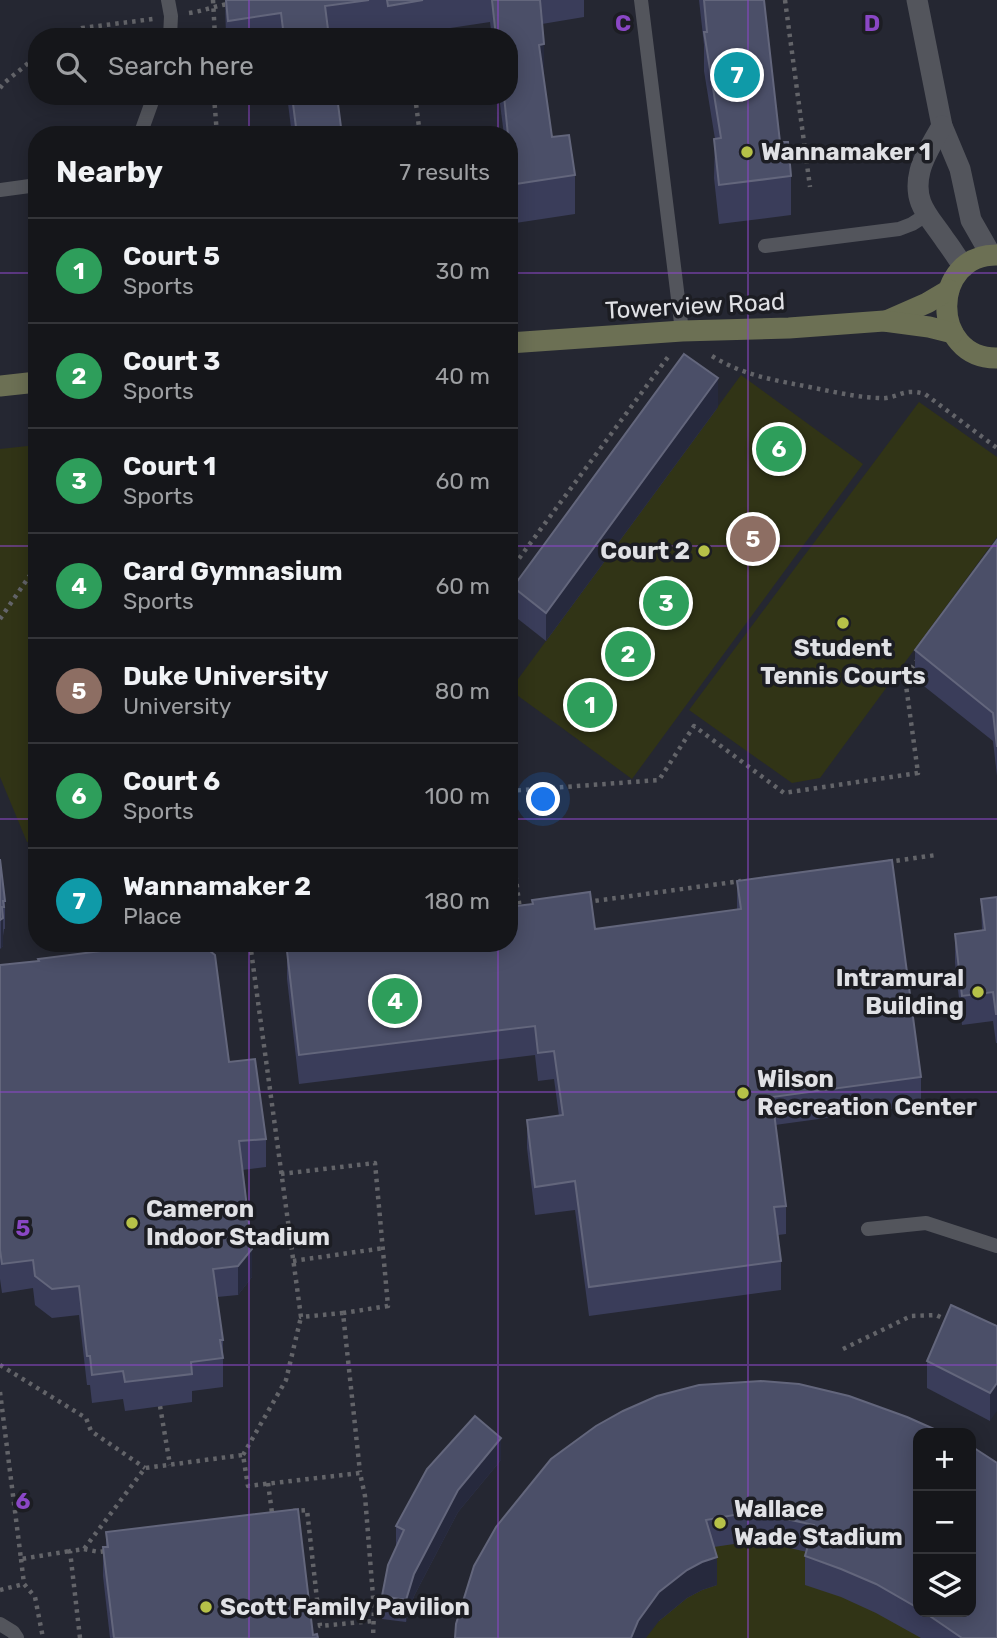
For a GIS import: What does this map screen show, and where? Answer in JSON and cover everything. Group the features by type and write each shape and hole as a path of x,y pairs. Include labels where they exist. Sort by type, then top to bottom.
{"street":[{"path":"917,0 942,126 960,169 971,220 994,255 976,260 964,267 954,278 948,290 947,319 960,342 970,350 995,360"},
{"path":"942,126 920,172 920,201 926,215 964,267"},
{"name":"Towerview Road","path":"884,321 927,303 948,290"},
{"name":"Towerview Road","path":"518,342 884,321 953,332"},
{"path":"0,386 28,383"}],"lane":[{"path":"168,0 170,28"},
{"path":"641,0 682,331"},
{"path":"143,126 151,105"},
{"path":"0,190 28,186"},
{"path":"765,246 899,229 926,215"},
{"path":"868,1229 926,1223 997,1246"},
{"path":"0,1624 17,1638"}],"path":[{"path":"785,0 810,187"},
{"path":"213,3 214,28"},
{"path":"82,28 206,10 213,3 237,3"},
{"path":"0,88 28,63"},
{"path":"215,105 216,126"},
{"path":"416,105 419,126"},
{"path":"712,355 751,375 862,397 883,399 912,391 925,394 997,447"},
{"path":"518,560 668,357"},
{"path":"0,619 28,578"},
{"path":"518,790 659,780 694,726 784,793 918,773 905,678 920,656"},
{"path":"881,863 936,855"},
{"path":"576,904 742,881"},
{"path":"518,895 518,911"},
{"path":"251,952 301,1317 286,1380 243,1455 248,1486 360,1473"},
{"path":"281,1174 375,1163 388,1306 301,1317"},
{"path":"293,1261 384,1248"},
{"path":"343,1313 366,1507 373,1638"},
{"path":"843,1349 911,1316 936,1315 956,1325"},
{"path":"0,1365 86,1418 91,1431 145,1468 243,1455"},
{"path":"0,1392 24,1584 35,1597 43,1638"},
{"path":"160,1406 170,1465"},
{"path":"84,1549 145,1468"},
{"path":"268,1483 272,1513 307,1510 320,1626 373,1621"},
{"path":"21,1559 84,1549 112,1551"},
{"path":"70,1551 80,1638"},
{"path":"0,1590 24,1584"}],"shaded area":[{"path":"0,0 997,0 997,1638 0,1638"}],"green space":[{"path":"741,375 863,464 632,779 518,696 518,679"},
{"name":"Student Tennis Courts","path":"919,402 997,457 997,537 820,778 792,783 689,710"},
{"path":"28,446 27,842 0,777 0,449"},
{"path":"623,1440 913,1609 913,1617 976,1617 997,1638 461,1638"}],"building":[{"path":"226,0 369,0 325,6 328,28 283,28 281,13 228,21"},
{"path":"387,0 423,0 388,6"},
{"path":"492,0 540,0 544,44 539,45 552,137 569,135 575,175 518,184 518,126 507,126 505,105 518,105 518,28 495,28"},
{"path":"704,0 764,0 780,142 788,142 791,176 719,185 714,139 721,138 704,32 707,32"},
{"path":"293,105 338,105 341,126 296,126"},
{"path":"684,354 718,378 546,613 518,591 518,580"},
{"path":"997,540 997,747 993,713 915,650"},
{"path":"0,859 5,901 2,907 3,918 0,920"},
{"name":"Wilson Recreation Center","path":"892,860 921,1077 772,1097 786,1206 774,1207 781,1261 589,1287 575,1181 535,1187 527,1120 563,1115 554,1051 538,1053 535,1026 299,1055 287,952 518,952 518,906 533,904 532,900 590,892 595,929 741,909 737,881"},
{"path":"997,897 996,1014 993,992 962,996 955,934 985,930 981,899"},
{"name":"Cameron Indoor Stadium","path":"93,952 211,952 215,955 229,1062 255,1059 266,1139 239,1141 252,1249 238,1266 213,1269 223,1358 191,1362 192,1374 125,1382 123,1371 92,1375 90,1356 87,1356 79,1286 52,1289 35,1276 33,1260 2,1264 0,965 39,961 38,959"},
{"path":"951,1305 997,1326 997,1383 990,1393 927,1361"},
{"name":"Wallace Wade Stadium","path":"761,1381 799,1384 849,1396 932,1428 913,1428 913,1605 876,1584 805,1556 814,1525 768,1515 734,1515 706,1520 717,1557 687,1570 659,1592 638,1621 631,1638 455,1638 456,1624 474,1566 496,1527 551,1459 596,1426 623,1411 657,1396 699,1385"},
{"path":"475,1416 501,1438 458,1490 414,1574 406,1600 382,1596 388,1565 404,1530 396,1526 427,1469"},
{"path":"976,1449 997,1463 997,1638 962,1638 931,1617 976,1617"},
{"name":"Scott Family Pavilion","path":"298,1509 313,1635 317,1634 318,1638 114,1638 103,1547 108,1547 106,1532"}],"place":[{"name":"Wannamaker 2","path":"737,75"},
{"name":"Wannamaker 1","path":"747,152"},
{"name":"Court 6","path":"779,449"},
{"name":"Duke University","path":"753,539"},
{"name":"Court 2","path":"704,551"},
{"name":"Court 1","path":"666,603"},
{"name":"Student Tennis Courts","path":"843,623"},
{"name":"Court 3","path":"628,654"},
{"name":"Court 5","path":"590,705"},
{"name":"Intramural Building","path":"978,992"},
{"name":"Card Gymnasium","path":"395,1001"},
{"name":"Wilson Recreation Center","path":"743,1093"},
{"name":"Cameron Indoor Stadium","path":"132,1223"},
{"name":"Wallace Wade Stadium","path":"720,1523"},
{"name":"Scott Family Pavilion","path":"206,1607"}]}
